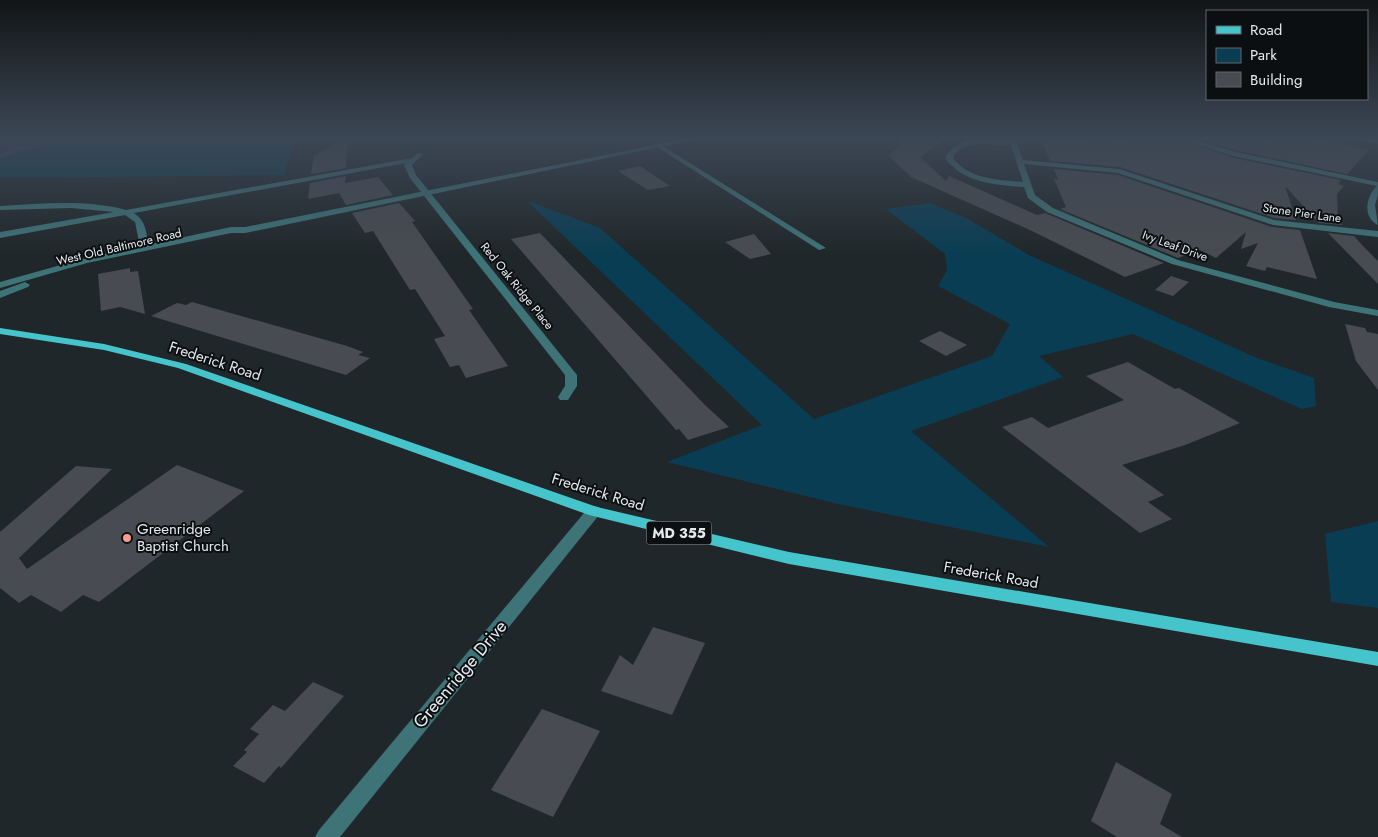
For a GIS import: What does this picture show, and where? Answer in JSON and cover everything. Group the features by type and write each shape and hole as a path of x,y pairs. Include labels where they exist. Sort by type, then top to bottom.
{"main road":[{"path":"0,327 42,336"},
{"name":"Frederick Road","path":"0,331 104,347 182,366 594,511 789,558 1378,659"}],"street":[{"path":"0,236 318,177"},
{"path":"415,177 428,193"},
{"name":"West Old Baltimore Road","path":"0,285 72,263 144,247 230,230 245,230 506,177"},
{"path":"709,177 822,248"},
{"path":"980,177 995,182 1026,184"},
{"name":"Ivy Leaf Drive","path":"1024,177 1031,196 1050,210 1175,262 1333,305 1378,313"},
{"name":"Stone Pier Lane","path":"1137,177 1272,222 1378,234"},
{"path":"1338,177 1378,186 1370,206 1371,213 1378,222"},
{"name":"Red Oak Ridge Place","path":"428,193 572,375 571,386 564,397"},
{"path":"0,208 90,206 125,212 136,217 139,222 144,247"},
{"name":"West Old Baltimore Road","path":"0,295 33,281 98,263 234,235 245,230"},
{"name":"Greenridge Drive","path":"326,837 594,511"}],"green space":[{"path":"0,177 89,177 0,178"},
{"path":"526,200 600,228 814,419 992,356 1010,324 938,286 947,270 945,254 886,209 930,203 968,219 1029,255 1257,358 1314,378 1316,406 1302,409 1133,334 1039,356 1063,377 911,431 1049,547 838,504 667,462 762,425"},
{"path":"1378,521 1378,608 1331,602 1325,534"}],"building":[{"path":"341,177 346,177 345,183 378,177 393,195 346,205 339,193 308,199 310,183"},
{"path":"628,177 657,177 670,186 648,190"},
{"path":"911,177 942,177 946,181 948,177 951,177 1037,215 1045,213 1164,263 1125,277 1032,231"},
{"path":"1057,177 1124,177 1272,227 1300,230 1317,279 1267,267 1265,271 1246,266 1258,243 1241,249 1246,232 1216,258 1200,250 1178,258 1060,209 1066,207 1054,179 1058,179"},
{"path":"1150,177 1327,177 1341,180 1338,184 1344,186 1337,194 1338,220 1343,225 1319,223 1285,186 1296,220 1274,218"},
{"path":"399,203 415,221 412,222 473,309 469,310 508,366 466,378 459,365 450,367 434,339 445,336 415,289 410,290 373,231 365,233 352,213"},
{"path":"540,233 705,405 729,427 688,440 679,429 676,430 511,239"},
{"path":"1328,233 1354,236 1378,261 1378,284"},
{"path":"754,234 771,254 750,259 725,242"},
{"path":"130,268 130,272 138,271 145,314 120,307 101,311 98,274"},
{"path":"1171,276 1189,282 1173,296 1155,290"},
{"path":"192,302 347,346 363,352 358,355 370,358 346,375 151,316 177,303 186,305"},
{"path":"1345,324 1365,328 1367,332 1378,334 1378,390 1356,361"},
{"path":"940,331 967,345 946,356 919,341"},
{"path":"1128,362 1175,389 1179,388 1240,423 1185,445 1122,465 1164,495 1148,502 1172,519 1140,533 1002,427 1032,417 1048,428 1124,400 1086,376"},
{"name":"Greenridge Baptist Church","path":"177,465 244,491 99,602 83,595 61,612 31,595 19,603 0,588 0,532 76,466 112,469 19,558 27,569"},
{"path":"653,627 705,643 672,715 601,691 620,655 633,665"},
{"path":"313,682 344,696 281,768 279,766 264,783 233,766 247,752 244,750 259,734 250,729 273,705 285,711"},
{"path":"542,709 600,731 553,817 491,790"},
{"path":"1116,762 1172,794 1160,824 1182,837 1117,837 1091,821"}],"place":[{"name":"Greenridge Baptist Church","path":"127,538"}]}
